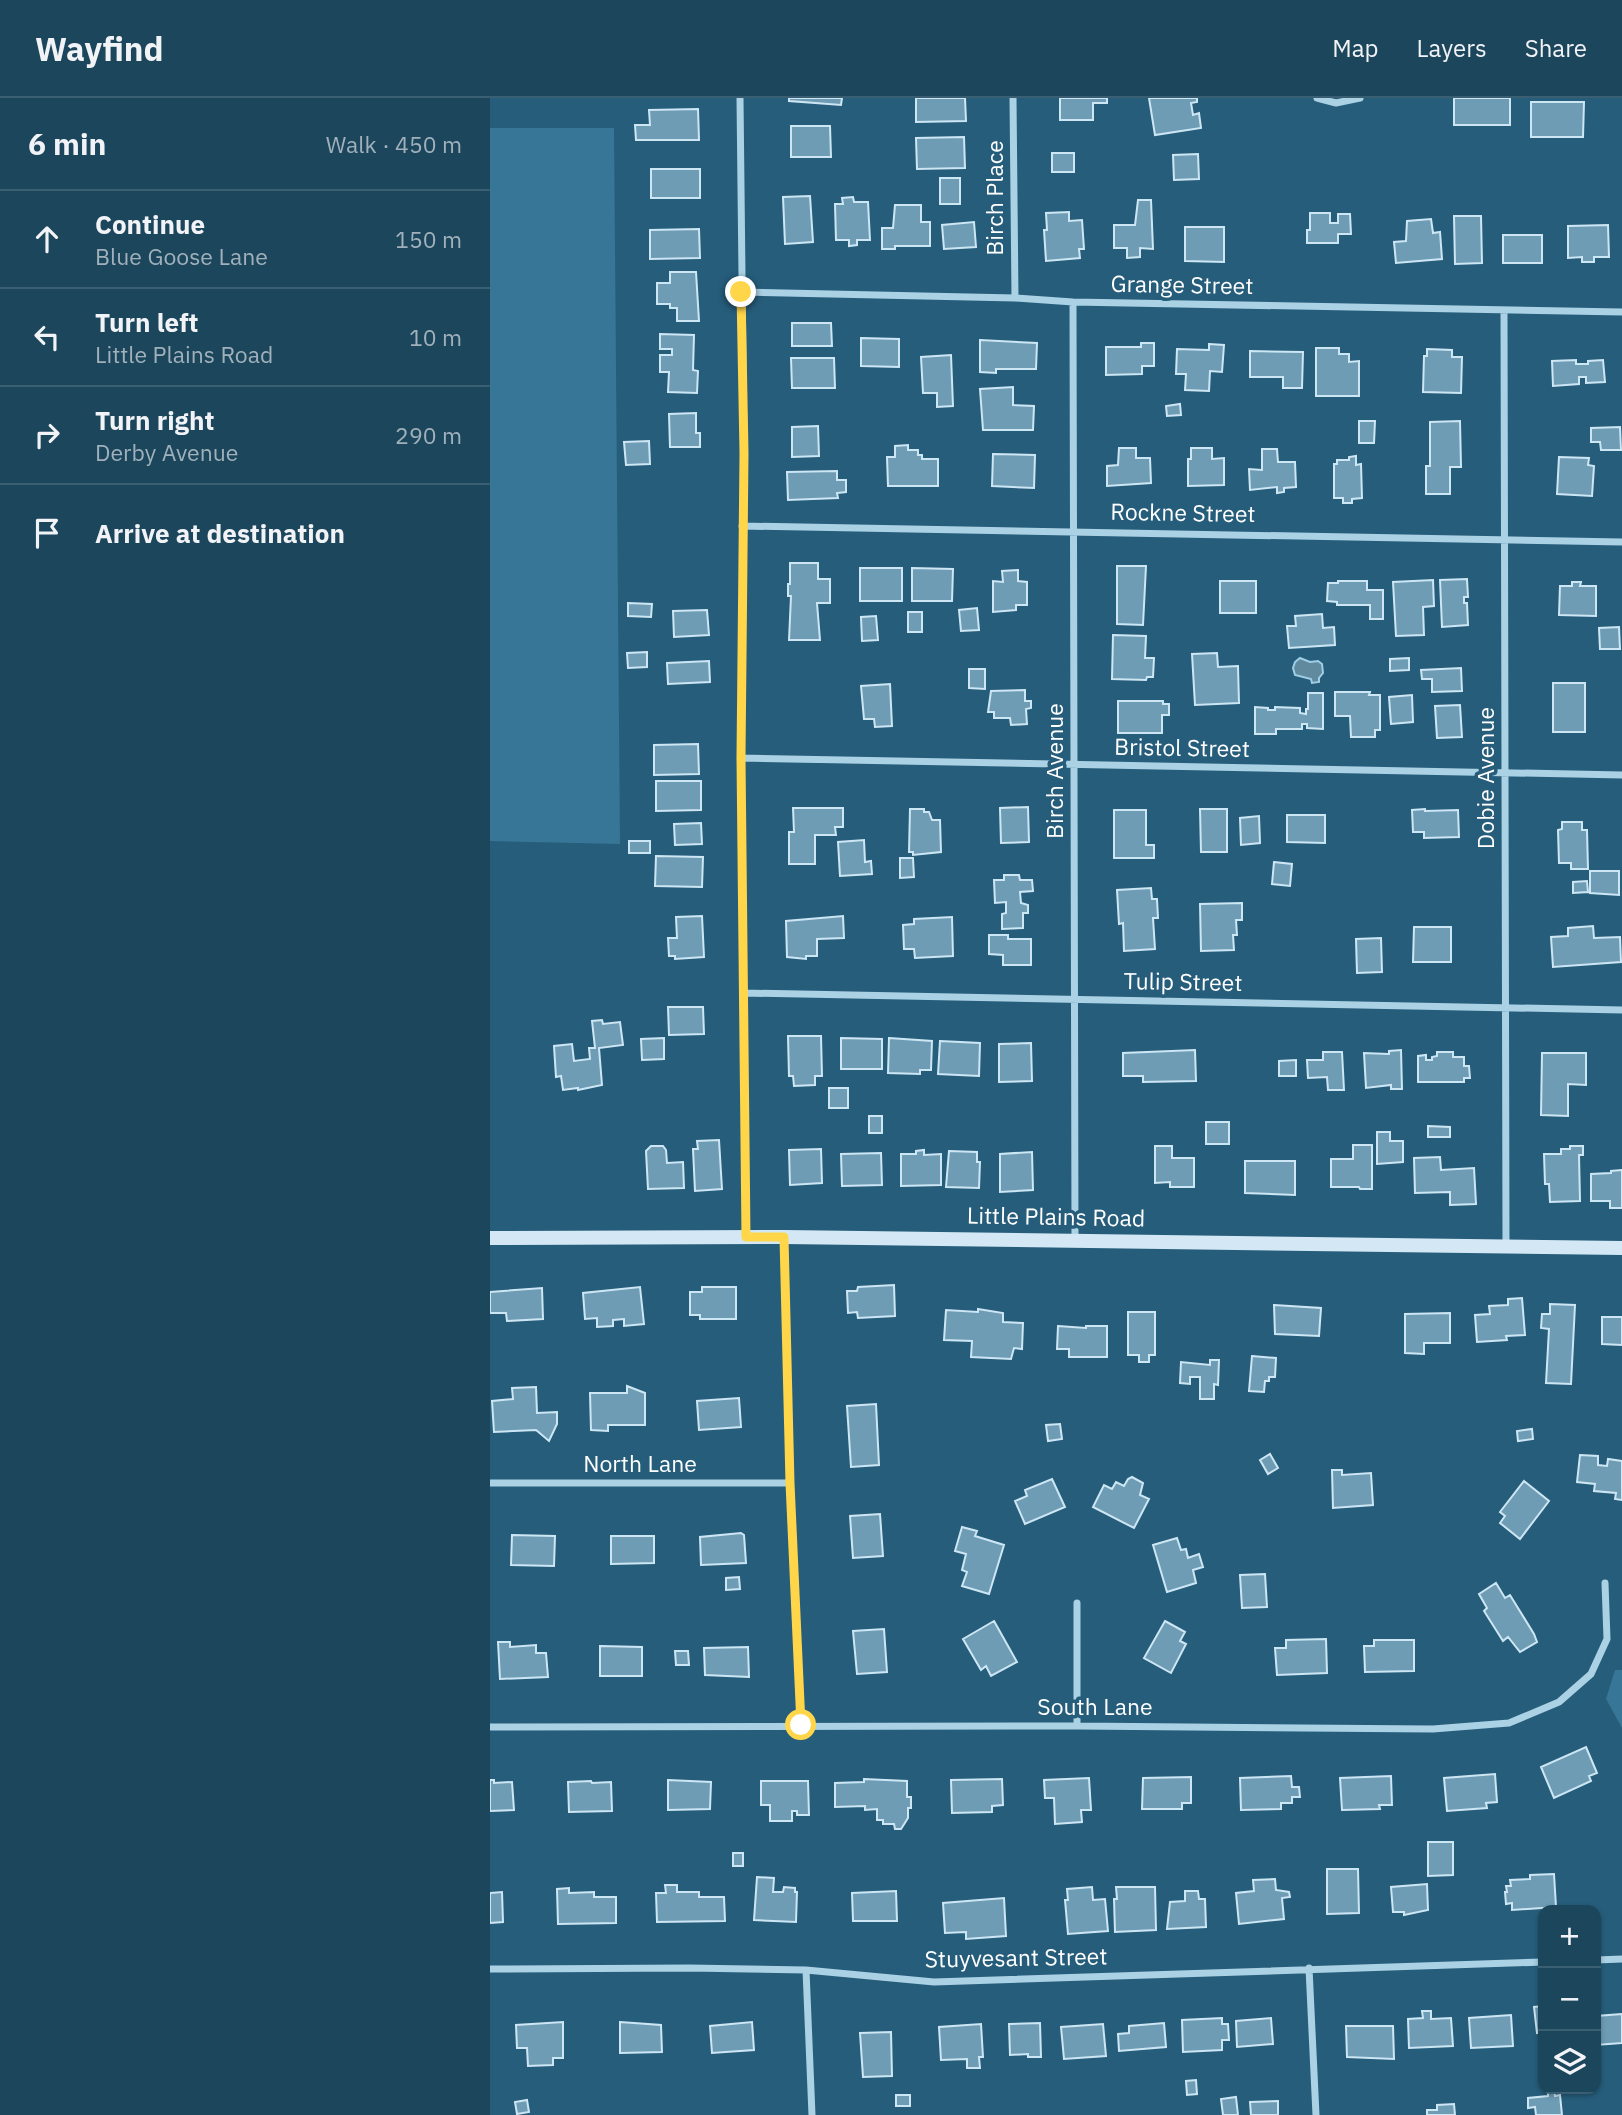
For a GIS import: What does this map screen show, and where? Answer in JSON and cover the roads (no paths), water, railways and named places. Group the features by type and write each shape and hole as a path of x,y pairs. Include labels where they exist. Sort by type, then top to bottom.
{"street":[{"path":"740,98 744,453 741,758 746,1237"},
{"name":"Birch Place","path":"1013,98 1014,298"},
{"path":"1317,98 1336,103 1360,98"},
{"name":"Grange Street","path":"741,292 1014,298 1073,302 1622,312"},
{"name":"Birch Avenue","path":"1073,302 1075,1240"},
{"name":"Dobie Avenue","path":"1504,310 1506,1246"},
{"name":"Rockne Street","path":"742,526 1622,542"},
{"name":"Bristol Street","path":"741,758 1622,775"},
{"name":"Tulip Street","path":"744,993 1622,1010"},
{"path":"784,1237 790,1483 801,1725"},
{"name":"Little Plains Road","path":"490,1238 784,1237 1622,1248"},
{"name":"North Lane","path":"490,1483 790,1483"},
{"name":"South Lane","path":"490,1727 801,1725 1433,1729 1509,1723 1559,1702 1591,1674 1607,1639 1605,1583"},
{"path":"1077,1602 1077,1726"},
{"path":"1601,1960 1622,1959"},
{"name":"Stuyvesant Street","path":"490,1969 806,1970 934,1982 1538,1962"},
{"path":"1309,1968 1316,2115"},
{"path":"806,1970 812,2115"}]}
